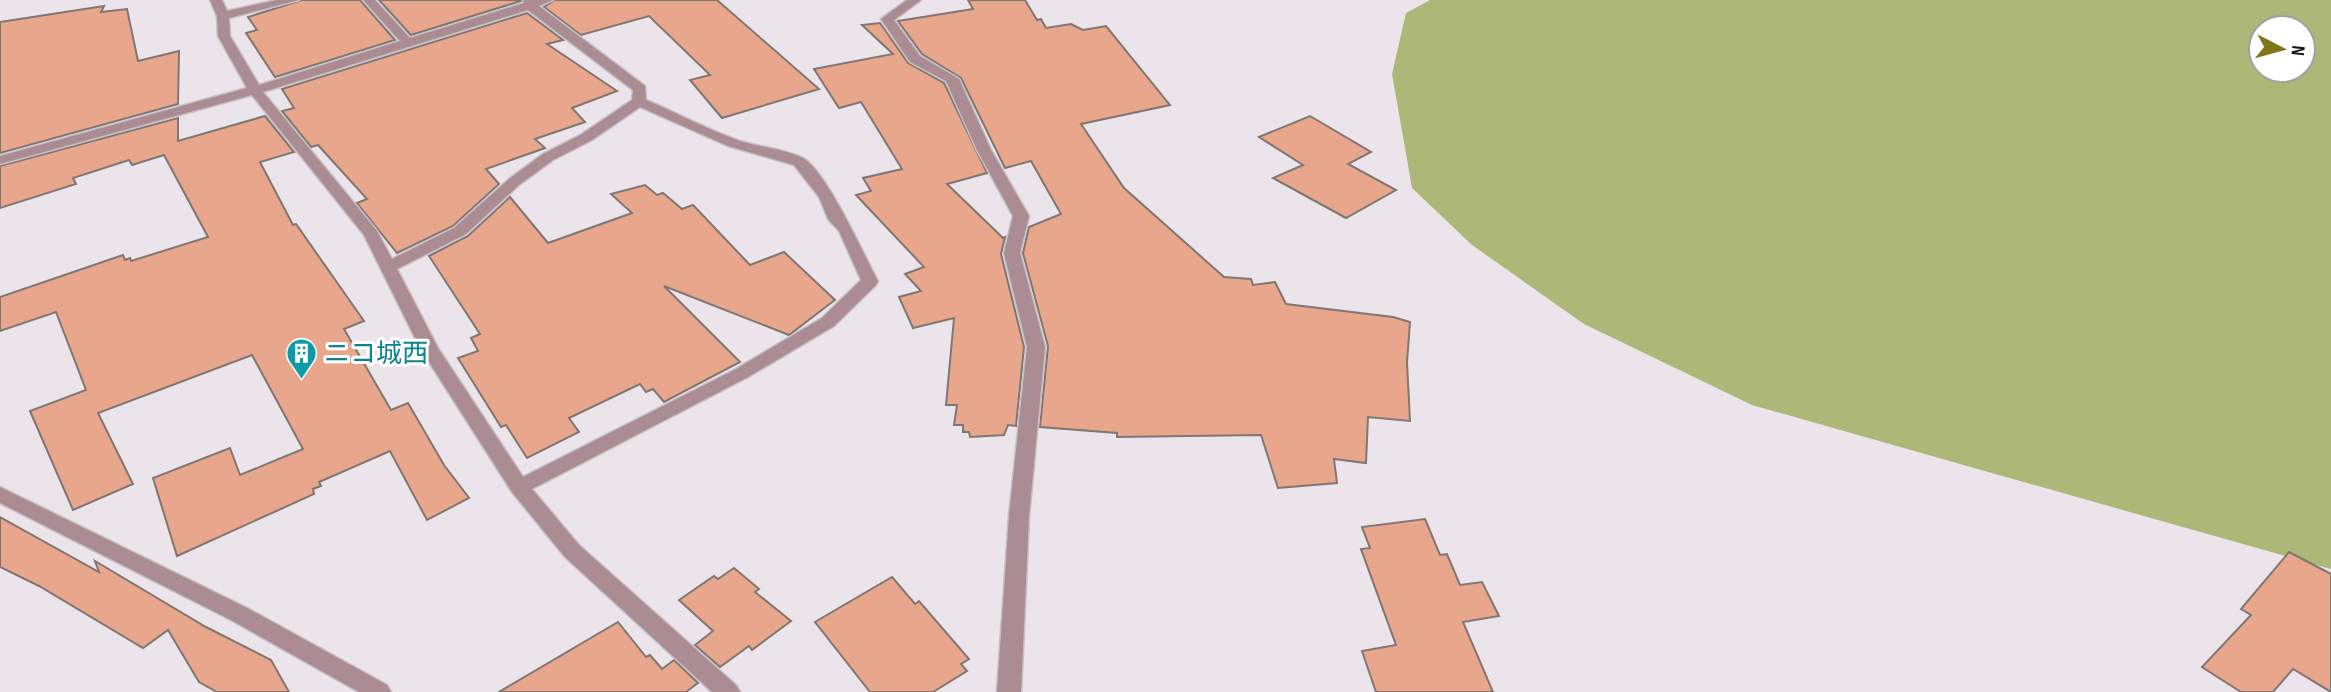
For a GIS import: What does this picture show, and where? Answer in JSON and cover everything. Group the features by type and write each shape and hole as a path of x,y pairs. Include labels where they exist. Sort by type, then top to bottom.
{"street":[{"path":"216,0 223,16 225,36 255,90 371,234 429,348 519,487 572,551 728,692"},
{"path":"223,16 293,0"},
{"path":"369,0 406,41"},
{"path":"0,160 255,90 406,41 547,0"},
{"path":"915,0 887,19 915,59 952,79 984,150 1021,216 1012,253 1036,347 1019,516 1009,692"},
{"path":"530,3 640,89 639,102"},
{"path":"388,267 460,231 531,170 639,102"},
{"path":"519,487 742,373 828,322 870,281 857,258 846,229 835,219 826,196 799,162 733,143 639,102"},
{"path":"0,494 234,614 296,642 379,692"}],"green space":[{"path":"1430,0 2331,0 2331,569 1752,405 1584,324 1472,245 1412,188 1392,74 1406,13"}],"building":[{"path":"302,0 360,0 395,40 275,77 246,33 257,30 248,17"},
{"path":"379,0 521,0 521,1 411,35"},
{"path":"555,0 717,0 819,89 722,118 690,80 710,75 649,16 581,35 544,7"},
{"path":"968,0 1025,0 1037,20 1041,19 1046,28 1071,24 1083,30 1106,26 1170,105 1081,124 1124,188 1224,277 1251,279 1253,285 1275,282 1286,304 1393,317 1410,322 1407,362 1410,421 1368,417 1366,463 1334,459 1337,483 1278,488 1261,435 1117,437 1117,433 1040,427 1048,346 1023,253 1029,227 1061,214 1031,161 1005,168 961,78 922,54 898,21 973,9"},
{"path":"104,6 101,12 127,9 138,61 179,51 178,104 0,153 0,22"},
{"path":"527,13 563,40 547,44 617,91 572,108 585,122 535,139 545,148 486,169 499,184 453,226 397,253 357,203 367,199 318,145 311,147 282,111 294,108 282,89"},
{"path":"880,23 908,63 944,83 987,173 947,184 1005,237 1001,254 1024,347 1016,426 1008,425 1004,435 970,437 969,432 963,432 963,425 954,425 957,405 946,405 954,318 913,328 899,297 921,291 905,274 924,267 856,195 871,191 863,178 902,169 861,102 839,108 814,69 893,54 862,25"},
{"path":"265,116 294,152 260,162 293,225 296,224 364,321 344,329 391,410 408,403 444,465 469,498 427,520 390,451 319,482 321,486 313,489 314,494 177,556 153,478 230,448 240,475 303,449 252,355 98,413 133,484 73,510 30,411 86,390 56,312 0,331 0,297 123,255 125,260 130,258 131,261 208,237 164,155 132,165 129,160 73,178 76,184 0,208 0,166 178,118 178,141"},
{"path":"1310,116 1371,152 1348,164 1396,190 1346,218 1273,178 1303,165 1259,137"},
{"path":"645,185 657,195 663,193 682,209 693,205 750,265 784,252 835,300 789,335 664,286 740,362 664,402 653,389 646,392 640,384 569,418 579,432 527,458 506,425 501,427 458,358 478,351 471,338 480,334 429,256 468,236 510,197 548,243 632,213 611,194"},
{"path":"0,517 99,572 95,561 206,627 271,660 289,692 217,692 199,682 168,630 143,648 39,586 0,567"},
{"path":"1425,519 1440,555 1447,554 1460,585 1482,582 1499,616 1463,622 1493,692 1376,692 1362,651 1396,645 1361,549 1370,548 1362,527"},
{"path":"2289,552 2331,574 2331,692 2293,669 2273,692 2241,692 2202,667 2251,615 2241,609"},
{"path":"734,568 759,589 755,592 791,621 752,650 749,646 720,667 695,645 713,631 679,600 714,576 718,579"},
{"path":"892,577 915,604 919,601 969,659 961,664 967,671 933,692 870,692 815,622"},
{"path":"618,622 646,657 650,655 662,669 674,660 698,683 686,692 499,692"}],"place":[{"name":"ニコ城西","path":"301,381"}]}
